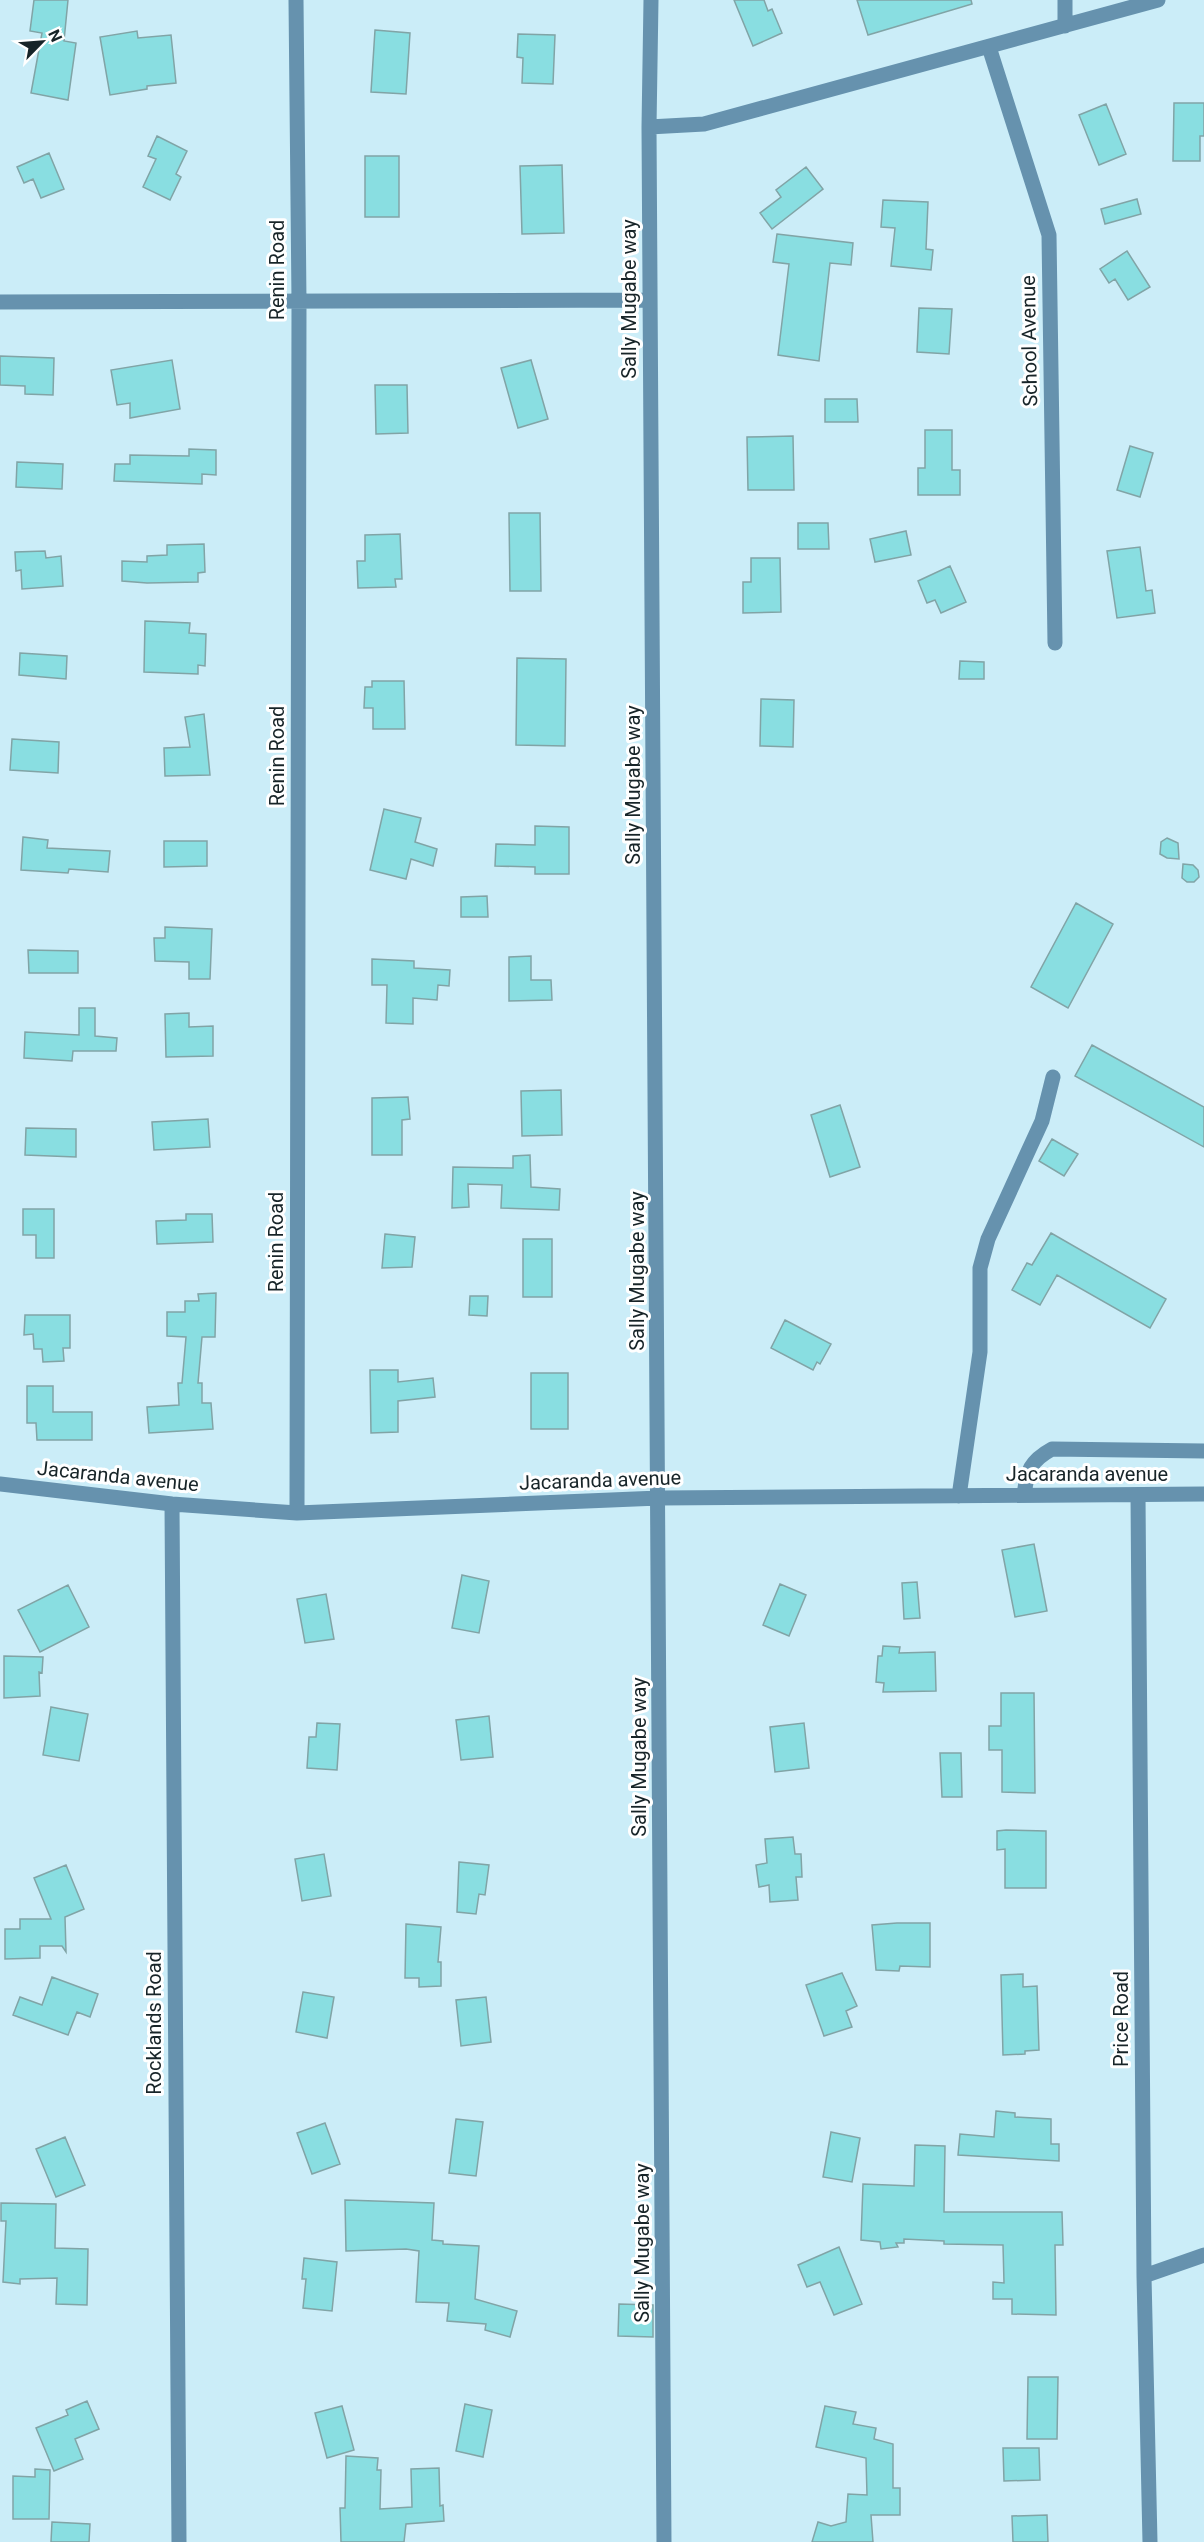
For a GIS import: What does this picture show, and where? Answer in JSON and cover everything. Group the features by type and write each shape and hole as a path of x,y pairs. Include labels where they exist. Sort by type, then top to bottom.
{"street":[{"name":"Renin Road","path":"296,0 299,301 297,1513"},
{"name":"Sally Mugabe way","path":"651,0 649,127 664,2542"},
{"path":"1065,0 1065,26"},
{"path":"649,127 704,123 1158,0"},
{"name":"School Avenue","path":"989,47 1049,235 1055,643"},
{"path":"0,302 650,300"},
{"path":"959,1496 980,1352 980,1268 988,1239 1042,1121 1053,1077"},
{"path":"1024,1495 1026,1474 1038,1456 1052,1449 1204,1451"},
{"name":"Jacaranda avenue","path":"0,1484 171,1504 297,1513 659,1498 1204,1494"},
{"name":"Price Road","path":"1138,1495 1144,2276 1150,2542"},
{"name":"Rocklands Road","path":"171,1504 179,2542"},
{"path":"1144,2276 1204,2255"}],"building":[{"path":"34,0 68,0 64,41 76,43 68,100 31,93 42,33 30,31"},
{"path":"734,0 764,0 768,11 772,9 782,33 753,46"},
{"path":"857,0 971,0 972,4 868,35"},
{"path":"375,30 410,33 406,94 371,92"},
{"path":"137,31 138,38 171,35 176,83 147,86 147,89 110,95 100,37"},
{"path":"518,34 555,35 553,84 522,83 523,58 517,57"},
{"path":"1174,103 1204,103 1204,136 1200,136 1200,161 1173,161"},
{"path":"1106,104 1126,154 1099,165 1079,115"},
{"path":"157,136 187,151 176,174 181,177 170,200 143,187 156,159 148,156"},
{"path":"49,153 64,189 41,198 33,179 24,183 17,167"},
{"path":"365,156 399,156 399,217 365,217"},
{"path":"562,165 564,233 522,234 520,166"},
{"path":"806,167 823,189 772,229 760,213 781,197 776,190"},
{"path":"1137,199 1141,214 1105,224 1101,209"},
{"path":"883,200 928,202 926,249 933,250 931,270 891,266 895,228 881,227"},
{"path":"777,234 853,243 851,265 830,263 819,361 778,355 789,264 773,262"},
{"path":"1127,251 1150,287 1128,300 1115,279 1109,283 1100,269"},
{"path":"919,308 952,309 949,354 917,352"},
{"path":"0,356 54,358 53,395 25,394 25,386 0,385"},
{"path":"172,360 180,409 130,418 130,403 117,405 111,370"},
{"path":"531,360 548,419 518,428 501,368"},
{"path":"375,385 407,385 408,433 376,434"},
{"path":"825,399 857,399 858,422 825,422"},
{"path":"925,430 952,430 952,470 960,470 960,495 918,495 918,468 925,468"},
{"path":"793,436 794,490 748,490 747,437"},
{"path":"1130,446 1153,453 1140,497 1117,490"},
{"path":"189,449 216,450 216,475 202,474 202,484 114,481 115,464 130,464 130,455 189,456"},
{"path":"17,462 63,464 62,489 16,487"},
{"path":"509,513 540,513 541,591 510,591"},
{"path":"798,523 828,523 829,549 798,549"},
{"path":"906,531 911,555 875,562 870,539"},
{"path":"400,534 402,579 395,579 396,587 358,588 357,561 365,561 365,535"},
{"path":"204,544 205,572 198,573 198,582 122,581 122,561 147,562 147,556 167,555 167,545"},
{"path":"1140,547 1146,591 1152,590 1155,613 1117,618 1107,551"},
{"path":"45,551 46,558 61,556 63,586 22,589 21,570 16,571 15,552"},
{"path":"751,558 780,558 781,612 743,613 743,582 751,582"},
{"path":"950,566 966,602 941,613 935,600 927,603 918,581"},
{"path":"145,621 190,623 189,633 206,634 205,666 198,665 198,674 144,672"},
{"path":"20,653 67,656 66,679 19,675"},
{"path":"517,658 566,659 565,746 516,745"},
{"path":"960,661 984,662 984,679 959,679"},
{"path":"372,681 404,681 405,729 373,729 373,708 364,708 365,687 372,687"},
{"path":"761,699 794,700 793,747 760,746"},
{"path":"204,714 210,775 165,776 164,748 190,747 185,717"},
{"path":"12,739 59,742 58,773 10,770"},
{"path":"384,809 421,818 415,842 437,849 433,866 411,859 406,879 370,870"},
{"path":"535,826 569,827 569,874 535,874 535,867 495,866 496,844 535,845"},
{"path":"23,837 48,840 47,848 110,851 108,872 69,869 68,873 21,870"},
{"path":"1167,838 1178,843 1179,859 1167,858 1160,854 1161,842"},
{"path":"164,841 207,841 207,866 164,867"},
{"path":"1183,864 1193,865 1198,870 1199,877 1194,882 1187,882 1182,878"},
{"path":"487,896 488,917 461,917 461,897"},
{"path":"1076,903 1113,924 1068,1008 1031,987"},
{"path":"165,927 212,929 210,979 189,979 189,962 155,961 154,938 165,938"},
{"path":"28,950 78,951 78,973 29,973"},
{"path":"531,956 531,980 551,980 552,1000 509,1001 509,957"},
{"path":"372,959 414,961 414,968 450,970 449,986 438,985 437,1000 413,998 413,1024 386,1023 387,985 372,985"},
{"path":"79,1008 95,1008 95,1036 117,1038 116,1051 73,1051 72,1061 24,1058 25,1032 79,1035"},
{"path":"189,1013 189,1027 213,1026 213,1056 166,1057 165,1014"},
{"path":"1092,1045 1204,1107 1204,1147 1075,1076"},
{"path":"561,1090 562,1135 522,1136 521,1091"},
{"path":"408,1097 410,1119 402,1120 402,1155 372,1155 372,1098"},
{"path":"840,1105 860,1167 830,1177 811,1115"},
{"path":"208,1119 210,1147 154,1150 152,1122"},
{"path":"26,1128 76,1129 76,1157 25,1155"},
{"path":"1052,1139 1078,1154 1064,1176 1039,1161"},
{"path":"530,1155 531,1187 560,1189 559,1210 501,1208 502,1185 468,1184 469,1207 452,1208 453,1167 513,1168 513,1156"},
{"path":"23,1209 54,1209 54,1258 36,1258 36,1235 23,1235"},
{"path":"186,1214 212,1214 213,1242 157,1244 156,1221 186,1220"},
{"path":"1051,1233 1166,1299 1150,1328 1057,1275 1040,1305 1012,1290 1027,1263 1032,1265"},
{"path":"385,1234 415,1237 412,1267 382,1268"},
{"path":"523,1239 552,1239 552,1297 523,1297"},
{"path":"216,1293 215,1337 202,1337 198,1383 202,1383 202,1403 211,1403 213,1429 149,1433 147,1407 179,1405 178,1383 182,1383 186,1337 167,1336 167,1312 185,1312 185,1301 199,1301 198,1294"},
{"path":"470,1296 488,1296 487,1316 469,1315"},
{"path":"25,1315 70,1315 70,1348 63,1348 64,1361 43,1362 42,1349 34,1349 33,1334 24,1335"},
{"path":"785,1320 831,1344 820,1364 817,1362 813,1370 771,1348"},
{"path":"370,1370 398,1370 398,1382 433,1378 435,1397 398,1401 398,1432 371,1433"},
{"path":"531,1373 568,1373 568,1429 531,1429"},
{"path":"27,1386 53,1386 53,1412 92,1412 92,1440 37,1440 36,1423 27,1423"},
{"path":"1034,1544 1047,1611 1015,1617 1002,1550"},
{"path":"462,1575 489,1581 479,1633 452,1628"},
{"path":"917,1582 920,1618 904,1619 902,1583"},
{"path":"780,1584 806,1595 789,1636 763,1625"},
{"path":"68,1585 89,1627 40,1652 18,1610"},
{"path":"326,1594 334,1639 305,1643 297,1599"},
{"path":"883,1646 900,1647 899,1653 935,1652 936,1691 883,1692 884,1683 876,1682 878,1656 882,1656"},
{"path":"4,1656 43,1657 42,1673 39,1672 40,1696 4,1698"},
{"path":"1001,1693 1034,1693 1035,1793 1002,1792 1002,1750 989,1750 989,1726 1001,1726"},
{"path":"51,1707 88,1714 79,1761 43,1755"},
{"path":"489,1716 493,1757 461,1760 456,1720"},
{"path":"317,1723 340,1724 337,1770 307,1768 309,1737 316,1737"},
{"path":"804,1723 809,1768 775,1772 770,1727"},
{"path":"940,1753 961,1753 962,1797 942,1797"},
{"path":"997,1831 1046,1831 1046,1888 1005,1888 1005,1849 997,1850"},
{"path":"793,1837 795,1854 801,1854 802,1877 796,1877 798,1900 770,1902 769,1885 759,1887 756,1865 767,1863 765,1839"},
{"path":"324,1854 331,1896 302,1901 295,1859"},
{"path":"459,1862 489,1865 485,1895 479,1894 476,1914 457,1912"},
{"path":"66,1865 84,1909 65,1917 66,1952 62,1946 40,1946 40,1958 5,1959 5,1929 20,1929 20,1919 51,1919 34,1878"},
{"path":"930,1923 930,1967 900,1966 899,1971 876,1970 872,1925"},
{"path":"406,1924 441,1927 438,1962 441,1962 441,1986 419,1987 419,1978 405,1978"},
{"path":"842,1973 857,2006 846,2011 852,2027 824,2036 806,1985"},
{"path":"1023,1974 1023,1987 1037,1986 1039,2050 1025,2051 1025,2054 1003,2055 1001,1975"},
{"path":"52,1977 98,1994 90,2017 77,2012 68,2035 13,2015 20,1997 42,2005"},
{"path":"303,1992 334,1997 327,2038 296,2032"},
{"path":"486,1997 491,2042 461,2046 456,2000"},
{"path":"996,2111 1015,2113 1015,2117 1051,2119 1051,2144 1059,2144 1059,2161 958,2155 960,2134 994,2137"},
{"path":"456,2119 483,2122 476,2176 449,2173"},
{"path":"325,2123 340,2164 312,2174 297,2133"},
{"path":"831,2132 860,2138 852,2182 823,2177"},
{"path":"65,2137 85,2185 56,2197 36,2149"},
{"path":"915,2145 945,2146 944,2212 1062,2212 1063,2245 1055,2245 1056,2315 1012,2314 1012,2299 993,2299 993,2282 1004,2283 1003,2245 944,2244 944,2241 904,2239 904,2243 896,2243 898,2247 881,2249 880,2242 861,2240 863,2184 914,2186"},
{"path":"345,2200 434,2203 432,2240 443,2241 443,2244 479,2246 475,2299 517,2311 510,2337 485,2330 486,2324 447,2321 449,2303 416,2302 419,2251 406,2249 346,2251"},
{"path":"1,2203 56,2204 55,2248 88,2249 87,2305 56,2304 57,2278 20,2279 20,2284 3,2282 6,2221 1,2221"},
{"path":"839,2247 862,2304 834,2315 820,2282 807,2287 798,2265"},
{"path":"304,2258 337,2262 332,2311 303,2308 306,2279 302,2279"},
{"path":"619,2304 653,2305 653,2337 618,2336"},
{"path":"1028,2377 1058,2377 1057,2439 1027,2439"},
{"path":"87,2401 99,2429 75,2439 83,2459 54,2471 36,2428 68,2415 66,2410"},
{"path":"465,2404 492,2410 483,2457 456,2451"},
{"path":"342,2406 354,2450 327,2458 315,2413"},
{"path":"825,2406 856,2412 853,2424 876,2428 874,2439 893,2444 893,2488 900,2488 900,2515 871,2515 873,2542 812,2542 818,2522 831,2526 846,2522 848,2494 867,2495 866,2458 816,2447"},
{"path":"1003,2448 1039,2448 1040,2480 1004,2481"},
{"path":"346,2456 378,2458 377,2470 381,2470 380,2509 412,2507 411,2469 439,2468 440,2506 443,2505 444,2521 406,2524 404,2542 341,2542 340,2508 345,2508"},
{"path":"35,2469 50,2470 49,2519 13,2519 13,2476 35,2477"},
{"path":"1047,2515 1048,2542 1013,2542 1012,2516"},
{"path":"52,2522 90,2524 89,2542 51,2542"}]}
